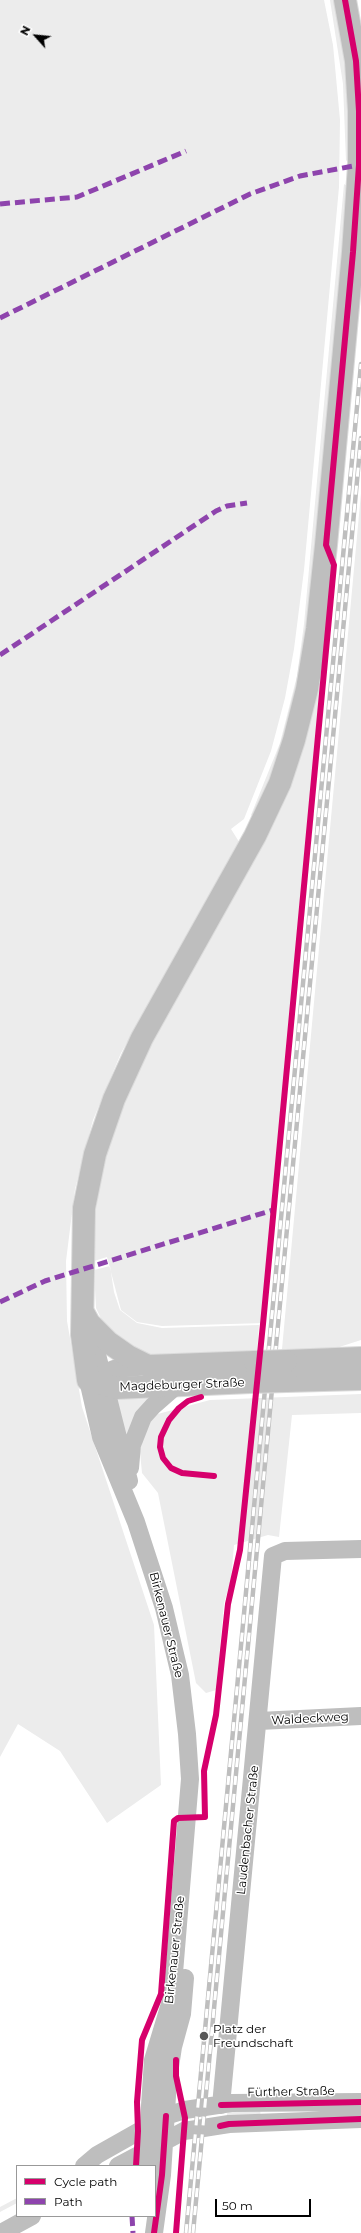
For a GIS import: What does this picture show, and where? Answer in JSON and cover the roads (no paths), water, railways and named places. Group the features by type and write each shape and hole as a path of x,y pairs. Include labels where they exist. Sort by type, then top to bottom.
{"main road":[{"path":"98,1380 82,1335 86,1318 82,1271 84,1208 95,1154 114,1099 142,1038 255,836 282,776 294,740 307,689 317,629 325,552 353,252 359,165 359,111 356,61 345,0"},
{"path":"86,1318 108,1342 128,1356 148,1366"},
{"name":"Magdeburger Straße","path":"286,1371 357,1356"},
{"name":"Magdeburger Straße","path":"148,1366 253,1372 286,1371 361,1379"},
{"name":"Magdeburger Straße","path":"98,1380 116,1388 176,1385 253,1372"}],"street":[{"name":"Magdeburger Straße","path":"98,1380 114,1369 148,1366"},
{"name":"Birkenauer Straße","path":"98,1380 129,1478 136,1522"},
{"name":"Birkenauer Straße","path":"98,1380 101,1437 136,1522 164,1608 180,1675 187,1734 190,1779 198,1817 198,1837 182,2014 173,2047 164,2139"},
{"name":"Birkenauer Straße","path":"129,1478 132,1445 143,1417 176,1385"},
{"name":"Laudenbacher Straße","path":"221,2105 273,1556 285,1551 361,1549"},
{"name":"Waldeckweg","path":"258,1721 361,1716"},
{"name":"Birkenauer Straße","path":"146,2158 153,2060 172,1997 190,1779"},
{"name":"Fürther Straße","path":"85,2165 97,2155 148,2126 166,2116 184,2110 221,2105 361,2102"},
{"path":"122,2165 146,2158 164,2139 184,2131 229,2124 361,2120"},
{"path":"154,2233 157,2218 164,2139"},
{"path":"0,2221 16,2213"},
{"path":"1,2233 30,2217"},
{"path":"144,2217 146,2233"}],"railway":[{"path":"186,2233 361,364"},
{"path":"193,2233 361,438"}],"place":[{"name":"Platz der Freundschaft","path":"204,2036"}]}
